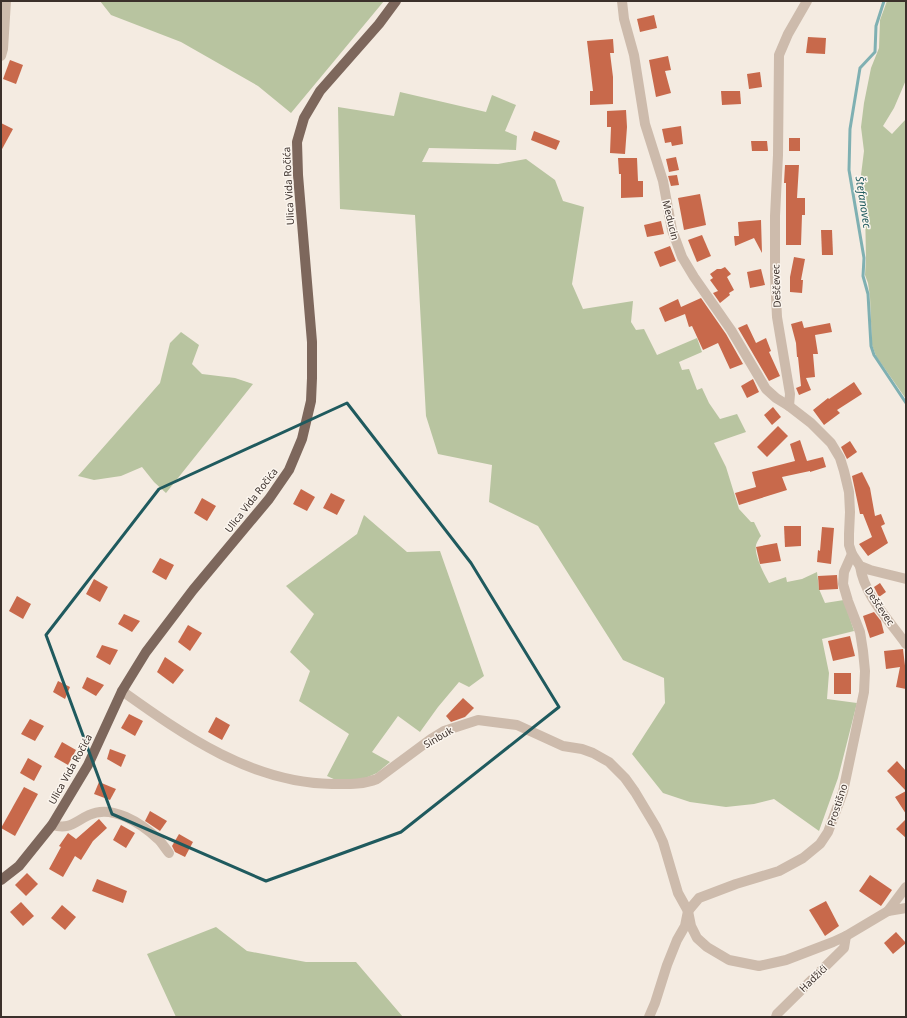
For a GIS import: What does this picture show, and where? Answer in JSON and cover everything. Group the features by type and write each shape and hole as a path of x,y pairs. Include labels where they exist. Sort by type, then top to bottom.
{"main road":[{"name":"Ulica Vida Ročića","path":"1,880 19,866 52,825 88,765 122,691 146,652 193,590 269,499 289,470 302,439 311,401 312,342 298,175 297,142 304,118 320,91 379,24 396,1"}],"street":[{"path":"1,56 3,49 6,1"},
{"name":"Meducin","path":"622,1 624,19 634,55 645,124 663,182 672,230 682,257 731,330 766,389 776,398 789,406"},
{"name":"Deščevec","path":"789,406 790,394 777,317 775,276 774,216 778,155 780,55 788,34 807,1"},
{"path":"789,406 811,423 831,443 840,458 849,492 849,545 852,554"},
{"name":"Deščevec","path":"852,554 860,566 861,575 865,586 906,644"},
{"name":"Prostišno","path":"649,1017 656,1003 667,965 685,926 688,911 699,898 736,884 779,871 803,858 820,844 828,832 843,792 864,692 865,671 860,632 843,584 844,572 852,554"},
{"path":"860,566 906,579"},
{"name":"Sinbuk","path":"122,691 168,724 237,763 263,773 303,783 367,783 377,779 444,731 478,720 517,725 563,746 582,749 593,753 609,762 625,778 635,792 664,842 678,894 688,911 691,926 697,938 729,960 759,966 786,960 846,936 888,911"},
{"path":"52,825 62,827 69,826 90,815 105,811 112,812 129,819 145,829 158,839 169,853"},
{"path":"888,911 906,886"},
{"path":"888,911 906,908"},
{"name":"Hadžići","path":"776,1017 777,1014 844,948 846,936"}],"highlighted area":[{"path":"347,403 471,563 559,707 401,832 266,881 112,814 46,635 159,489"}],"green space":[{"path":"100,1 384,1 291,113 258,86 181,42 111,15"},
{"path":"887,1 906,1 906,80 894,108 883,126 892,134 906,119 906,399 876,356 872,345 870,297 865,275 865,206 861,175 864,151 861,127 871,68 879,48 880,20"},
{"path":"400,92 486,112 492,95 516,105 505,131 517,136 516,150 429,148 422,162 498,164 526,159 555,180 563,201 584,207 572,284 583,309 633,301 631,322 636,330 644,329 657,355 697,338 702,352 679,362 682,370 689,369 697,390 702,388 709,403 720,419 737,414 746,432 714,443 726,467 739,509 751,522 754,522 761,536 756,544 756,554 769,583 786,577 787,582 802,579 817,572 819,589 825,603 844,600 854,631 822,639 829,673 827,699 857,703 838,778 819,831 774,799 754,804 726,807 690,802 663,793 632,754 665,703 664,678 623,660 538,526 489,502 492,465 438,454 426,416 415,215 340,209 338,107 394,116"},
{"path":"181,332 199,345 192,364 202,374 235,378 253,384 166,493 154,482 142,467 121,476 94,480 78,476 160,383 170,343"},
{"path":"364,515 407,552 440,551 484,676 469,687 459,682 420,732 398,716 372,752 390,762 377,773 361,780 338,781 327,776 349,734 299,701 310,671 290,652 314,614 286,586 357,534"},
{"path":"216,927 247,951 306,962 356,962 403,1017 176,1017 147,954"}],"building":[{"path":"654,15 657,28 640,32 637,19"},
{"path":"808,37 826,38 825,54 806,53"},
{"path":"613,39 614,53 610,53 613,77 613,104 590,105 590,91 593,91 587,41"},
{"path":"668,56 671,70 665,71 671,93 656,97 649,60"},
{"path":"10,60 23,65 16,84 3,79"},
{"path":"760,72 762,87 749,89 747,74"},
{"path":"721,91 740,91 741,104 722,105"},
{"path":"626,110 627,127 625,154 610,153 611,127 607,127 607,111"},
{"path":"1,123 13,129 1,151"},
{"path":"681,126 683,144 672,146 671,142 665,143 662,129"},
{"path":"534,131 560,141 556,150 531,140"},
{"path":"789,138 800,138 800,151 789,151"},
{"path":"751,141 767,141 768,151 752,151"},
{"path":"676,157 679,170 669,172 666,159"},
{"path":"618,158 637,158 638,181 643,181 643,197 621,198 621,174 619,174"},
{"path":"785,165 799,165 797,198 805,198 805,215 802,215 801,245 786,245 786,183 784,183"},
{"path":"677,175 679,185 671,186 668,176"},
{"path":"700,194 706,225 684,230 678,198"},
{"path":"761,220 762,253 754,238 735,246 734,236 739,236 738,222"},
{"path":"661,221 664,234 647,237 644,225"},
{"path":"821,230 832,230 833,255 822,255"},
{"path":"702,235 711,256 697,262 688,240"},
{"path":"670,246 676,261 660,267 654,252"},
{"path":"794,257 805,259 801,280 803,280 802,293 790,292 790,277"},
{"path":"725,267 731,274 727,277 734,290 729,293 730,295 720,303 713,293 718,291 710,280 713,278 710,274 717,269"},
{"path":"761,269 765,285 750,288 747,272"},
{"path":"701,298 726,334 743,364 730,369 718,343 703,350 692,326 689,327 685,314 665,322 659,308 678,299 681,307"},
{"path":"802,321 804,328 830,323 832,332 815,335 818,354 813,354 815,377 806,378 811,390 799,395 796,388 801,386 798,357 791,324"},
{"path":"747,324 756,343 766,338 771,351 769,352 780,376 769,381 738,328"},
{"path":"753,379 759,392 747,398 741,386"},
{"path":"854,382 862,394 837,410 840,413 824,425 813,410 828,398 829,399"},
{"path":"773,407 781,417 772,425 764,415"},
{"path":"778,426 788,436 767,457 757,447"},
{"path":"800,440 807,461 823,457 826,467 810,472 782,477 787,490 739,505 735,493 756,487 752,472 795,461 790,444"},
{"path":"850,441 857,452 847,459 841,447"},
{"path":"862,472 870,488 875,516 881,514 885,524 881,526 888,543 868,556 859,544 872,537 863,514 860,514 852,476"},
{"path":"301,489 315,497 307,511 293,504"},
{"path":"331,493 345,500 337,515 323,508"},
{"path":"202,498 216,506 207,521 194,513"},
{"path":"784,526 801,526 801,546 785,547"},
{"path":"822,527 834,528 831,564 817,562 818,550 820,551"},
{"path":"777,543 781,561 760,564 756,547"},
{"path":"160,558 174,565 166,580 152,572"},
{"path":"837,575 838,589 819,590 818,576"},
{"path":"94,579 108,587 100,602 86,594"},
{"path":"880,583 886,592 879,597 874,587"},
{"path":"17,596 31,604 23,619 9,611"},
{"path":"874,612 881,621 884,633 870,638 863,616"},
{"path":"124,614 140,621 132,632 118,624"},
{"path":"188,625 202,633 190,651 178,642"},
{"path":"850,636 855,656 833,661 828,641"},
{"path":"102,645 118,650 110,665 96,657"},
{"path":"903,649 906,689 896,687 900,667 886,669 884,651"},
{"path":"165,657 184,670 173,684 157,672"},
{"path":"834,673 851,673 851,694 834,694"},
{"path":"87,677 104,685 96,696 82,688"},
{"path":"58,681 70,687 65,699 53,692"},
{"path":"463,698 474,708 465,717 451,722 446,716"},
{"path":"129,714 143,721 135,736 121,728"},
{"path":"216,717 230,725 222,740 208,732"},
{"path":"30,719 44,726 35,741 21,734"},
{"path":"62,742 76,750 68,765 54,757"},
{"path":"110,749 126,755 121,767 107,759"},
{"path":"28,758 42,766 34,781 20,773"},
{"path":"897,761 906,771 906,791 887,771"},
{"path":"99,782 116,789 110,800 94,794"},
{"path":"24,787 38,794 15,836 1,828"},
{"path":"906,791 906,814 895,797"},
{"path":"150,811 167,821 160,831 145,821"},
{"path":"99,819 107,828 93,841 81,860 75,856 63,877 49,869 61,847 59,846 68,833 76,839"},
{"path":"906,819 906,838 896,829"},
{"path":"121,825 135,833 126,848 113,840"},
{"path":"179,834 193,842 185,857 175,852 172,846"},
{"path":"27,873 38,884 26,896 15,885"},
{"path":"870,875 892,890 881,906 859,891"},
{"path":"97,879 127,891 123,903 92,891"},
{"path":"826,901 839,926 825,936 809,910"},
{"path":"21,902 34,916 23,926 10,912"},
{"path":"62,905 76,917 65,930 51,918"},
{"path":"896,932 906,943 893,954 884,943"}],"waterway":[{"name":"Štefanovec","path":"884,1 876,26 875,52 860,68 850,129 849,170 864,258 863,276 868,294 871,346 874,355 906,403"}]}
